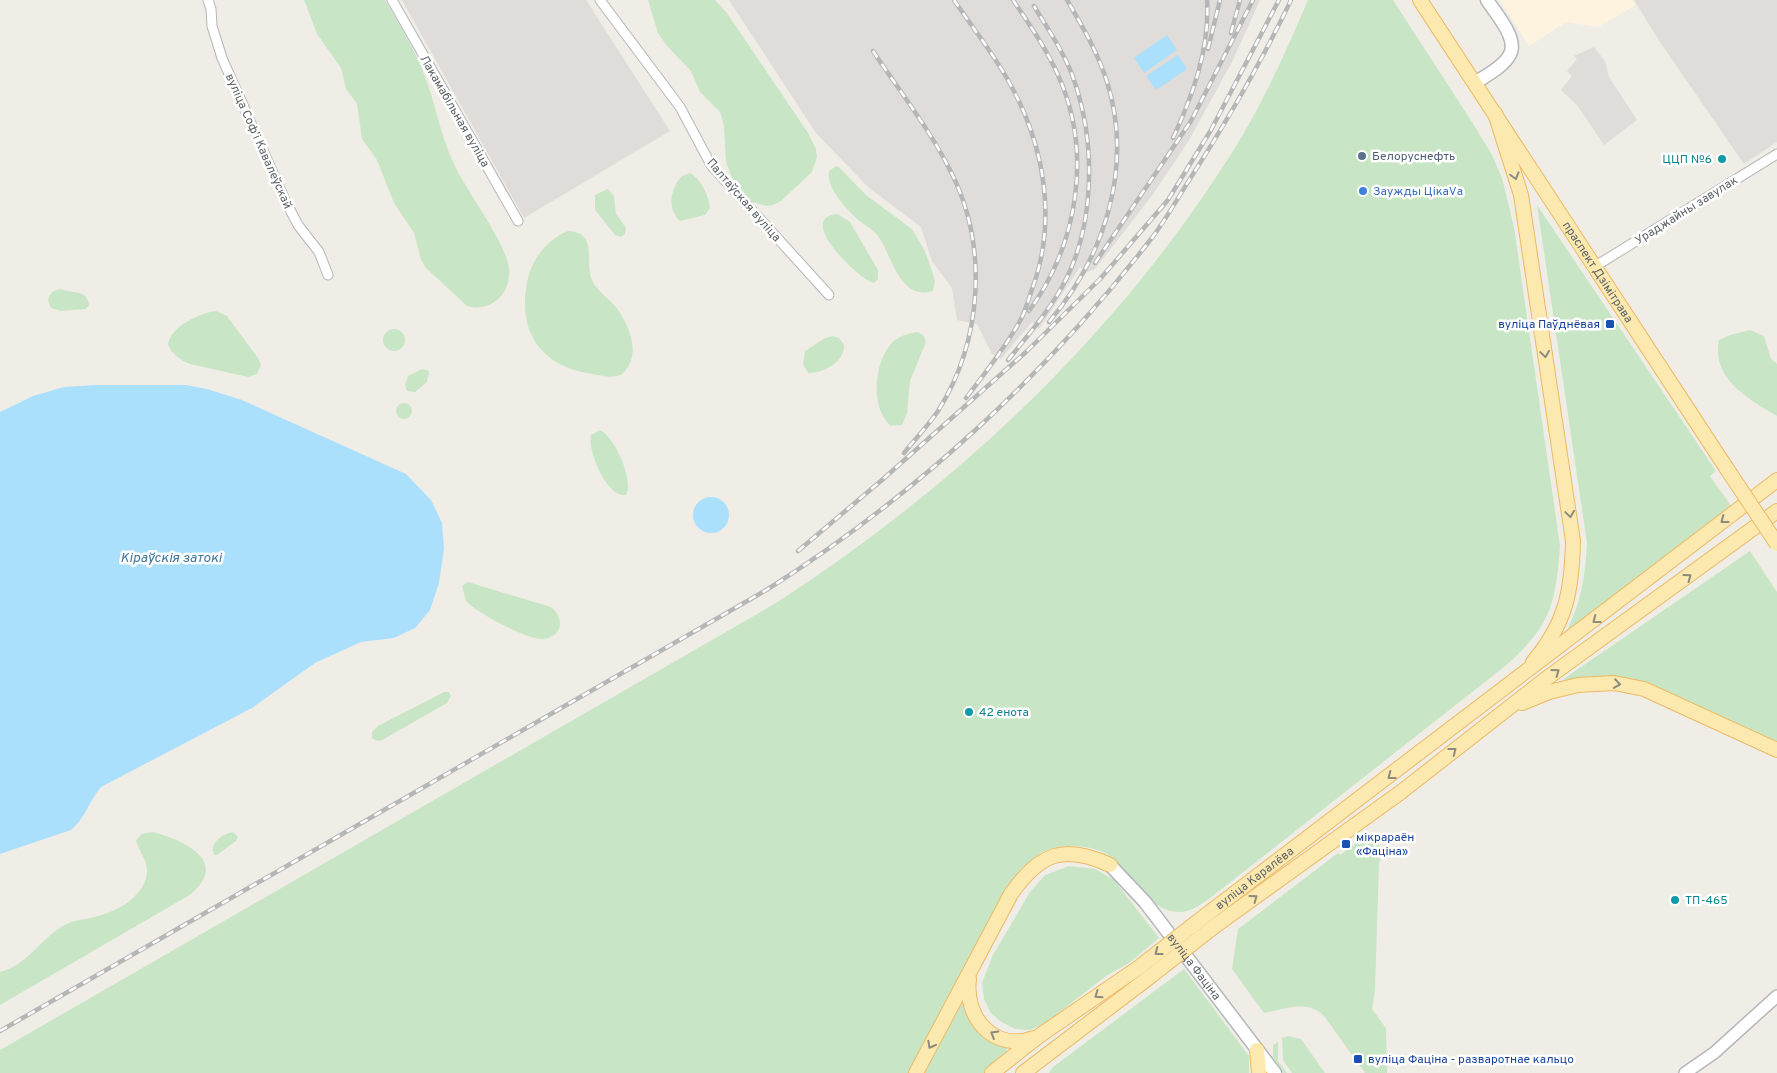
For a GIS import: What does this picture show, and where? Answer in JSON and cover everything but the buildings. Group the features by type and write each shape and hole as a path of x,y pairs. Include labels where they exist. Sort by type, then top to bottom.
{"main road":[{"name":"праспект Дзімітрава","path":"1420,0 1777,544"},
{"path":"1475,83 1509,58 1512,49 1508,33 1487,0"},
{"path":"1495,113 1521,195 1573,541 1569,594 1561,621 1535,660 1517,681"},
{"path":"1517,681 1777,480"},
{"path":"1503,712 1777,511"},
{"path":"1692,544 1706,564"},
{"name":"вуліца Каралёва","path":"1022,1073 1053,1050 1142,973 1517,681"},
{"path":"1503,712 1549,692 1578,685 1614,683 1652,692 1777,750"},
{"name":"вуліца Каралёва","path":"1210,921 1400,792 1503,712"},
{"path":"916,1073 1012,894 1026,873 1037,863 1050,857 1075,854 1087,856 1110,865"},
{"name":"вуліца Фаціна","path":"1110,865 1145,902 1275,1073"},
{"path":"970,971 967,991 969,1006 978,1021 991,1035 1009,1041 1021,1042 1039,1036"},
{"name":"вуліца Каралёва","path":"992,1073 1039,1036 1142,973"},
{"path":"1031,1073 1053,1050"},
{"path":"1257,1050 1260,1073"}],"street":[{"name":"вуліца Софʼі Кавалеўскай","path":"208,0 211,9 212,26 222,58 285,200 298,225 319,252 328,275"},
{"name":"Лакамабільная вуліца","path":"392,0 518,221"},
{"name":"Палтаўская вуліца","path":"600,0 680,107 711,165 829,295"},
{"name":"Ураджайны завулак","path":"1594,267 1777,154"},
{"path":"1685,1073 1714,1053 1777,996"}],"shaded area":[{"path":"402,0 586,0 670,131 524,218"},
{"path":"729,0 1260,0 1233,60 1188,142 1151,197 1095,269 1088,272 1080,267 1039,329 1032,322 1001,359 992,354 977,324 957,320 952,288 932,261 921,227 868,187 816,133"},
{"path":"1500,0 1632,0 1636,5 1598,27 1566,22 1529,46"},
{"path":"1634,0 1777,0 1777,142 1744,164 1660,42"},
{"path":"1594,47 1605,61 1609,77 1637,120 1604,145 1577,105 1561,90 1572,76 1567,71 1577,59 1574,56"}],"green space":[{"path":"304,0 385,0 420,64 454,164 501,244 506,257 509,268 507,285 503,293 492,304 484,307 467,306 426,268 421,260 414,233 394,203 377,160 362,139 357,104 346,89 341,68 317,34"},
{"path":"648,0 715,0 727,13 808,133 816,149 817,157 812,172 781,201 767,206 752,202 732,178 726,162 724,126 720,112 700,92 691,71 667,46 658,33"},
{"path":"1308,0 1393,0 1472,122 1492,155 1502,178 1514,227 1560,546 1556,584 1548,614 1532,640 1504,667 1214,895 1192,909 1177,912 1157,905 1116,861 1098,850 1067,846 1056,847 1039,854 1024,867 1007,892 909,1073 0,1073 0,1050 776,603 840,559 903,512 963,463 1075,355 1127,296 1175,235 1220,171 1245,130 1268,88"},
{"path":"836,166 866,195 912,229 925,251 932,271 935,281 933,291 921,292 912,289 904,283 878,236 857,219 834,191 829,178 829,171"},
{"path":"690,173 698,179 704,188 710,208 705,215 680,221 673,210 673,192 682,176"},
{"path":"608,189 614,196 616,214 626,228 625,234 621,237 615,235 595,210 595,195"},
{"path":"1537,205 1716,471 1710,476 1732,507 1564,636 1581,591 1587,543"},
{"path":"838,214 850,222 878,270 878,279 874,283 857,273 835,250 826,237 823,226 826,218"},
{"path":"568,231 578,233 584,237 589,249 592,280 599,291 615,306 629,331 633,350 628,368 621,375 608,377 587,373 556,362 545,353 529,330 525,300 532,266 546,245"},
{"path":"61,289 82,294 88,300 89,305 86,309 61,311 51,308 48,300 50,295 52,292"},
{"path":"216,311 227,316 258,358 261,365 257,374 248,377 190,364 177,357 170,349 168,345 170,338 179,327 194,318"},
{"path":"394,329 404,336 405,340 398,350 394,351 384,344 383,340 390,330"},
{"path":"1750,330 1764,336 1771,359 1777,364 1777,416 1744,395 1726,376 1721,366 1718,353 1719,340"},
{"path":"918,332 924,336 926,342 910,381 907,413 902,425 891,426 884,418 877,398 878,374 881,362 885,352 896,339 903,335"},
{"path":"833,336 839,338 844,345 841,357 826,369 808,373 803,364 805,351 825,338"},
{"path":"422,369 429,371 427,382 415,392 407,391 405,385 408,376"},
{"path":"401,403 407,403 412,408 410,417 401,419 396,414 396,408"},
{"path":"600,430 612,441 622,460 628,488 626,495 619,494 612,489 595,461 591,435"},
{"path":"1750,551 1777,592 1777,746 1714,718 1586,678 1562,680"},
{"path":"468,582 551,607 560,622 558,631 549,638 535,638 491,618 466,601 462,586"},
{"path":"444,692 449,692 451,696 447,703 384,739 379,741 372,739 372,732 378,726"},
{"path":"153,832 179,841 199,855 205,864 205,873 200,884 188,896 0,1005 0,972 18,964 66,924 106,914 123,906 137,894 143,886 147,869 136,840 142,834"},
{"path":"233,832 238,837 236,841 217,855 214,855 213,847 215,843 225,835"},
{"path":"1370,833 1377,840 1381,850 1375,990 1372,1009 1386,1028 1387,1073 1365,1073 1324,1016 1318,1011 1311,1008 1296,1007 1264,1013 1232,969 1238,929 1338,853 1340,855"},
{"path":"1069,866 1095,869 1114,880 1159,938 1129,963 1106,976 1044,1024 1030,1030 1015,1029 1000,1021 991,1013 984,999 982,983 993,955 1030,892 1045,875"},
{"path":"1184,969 1249,1056 1249,1073 1049,1073 1053,1067"},
{"path":"964,1000 1007,1046 1006,1056 984,1073 923,1073"},
{"path":"1288,1036 1301,1039 1325,1073 1292,1073 1283,1060 1282,1038"},
{"path":"1278,1042 1278,1061 1287,1073 1284,1073 1273,1057 1273,1045"}],"water":[{"path":"1167,35 1177,50 1144,73 1134,58"},
{"path":"1178,55 1187,69 1156,90 1146,76"},
{"name":"Кіраўскія затокі","path":"186,385 207,389 242,400 406,474 431,500 442,523 444,549 439,583 430,610 415,628 394,638 361,642 315,663 252,708 101,787 80,821 71,830 0,854 0,412 33,396 64,387"},
{"path":"711,497 718,498 724,502 728,508 728,522 724,528 718,532 711,533 704,532 698,528 694,522 693,515 694,508 698,502 704,498"}],"railway":[{"path":"954,0 996,61 1021,107 1039,158 1044,185 1045,212 1044,239 1039,266 1028,303 1014,331 1001,351 966,398"},
{"path":"1013,0 1043,46 1058,75 1069,104 1075,135 1077,166 1075,197 1069,227 1059,257 1046,285 1029,311"},
{"path":"1049,322 1068,297 1085,269 1098,241 1108,211 1115,180 1117,148 1115,117 1108,85 1090,41 1067,0"},
{"path":"1173,138 1199,71 1206,36 1207,0"},
{"path":"1208,49 1220,0"},
{"path":"1231,33 1240,0"},
{"path":"1095,263 1191,121 1253,0"},
{"path":"798,551 882,480 1026,352 1100,279 1168,200 1211,130 1279,0"},
{"path":"0,1031 768,589 822,553 926,474 1022,385 1110,290 1151,239 1216,138 1268,47 1291,0"},
{"path":"1008,360 1050,306 1073,264 1081,239 1089,187 1086,133 1082,107 1075,83 1062,53 1034,6"},
{"path":"873,51 924,126 951,172 963,201 971,231 975,262 975,293 964,355 953,384 938,411 904,453"}],"place":[{"name":"Белоруснефть","path":"1362,156"},
{"name":"ЦЦП №6","path":"1722,159"},
{"name":"Заужды ЦікаVа","path":"1363,191"},
{"name":"вуліца Паўднёвая","path":"1610,324"},
{"name":"42 енота","path":"969,712"},
{"name":"мікрараён «Фаціна»","path":"1346,844"},
{"name":"ТП-465","path":"1675,900"},
{"name":"вуліца Фаціна - разваротнае кальцо","path":"1358,1059"}]}
